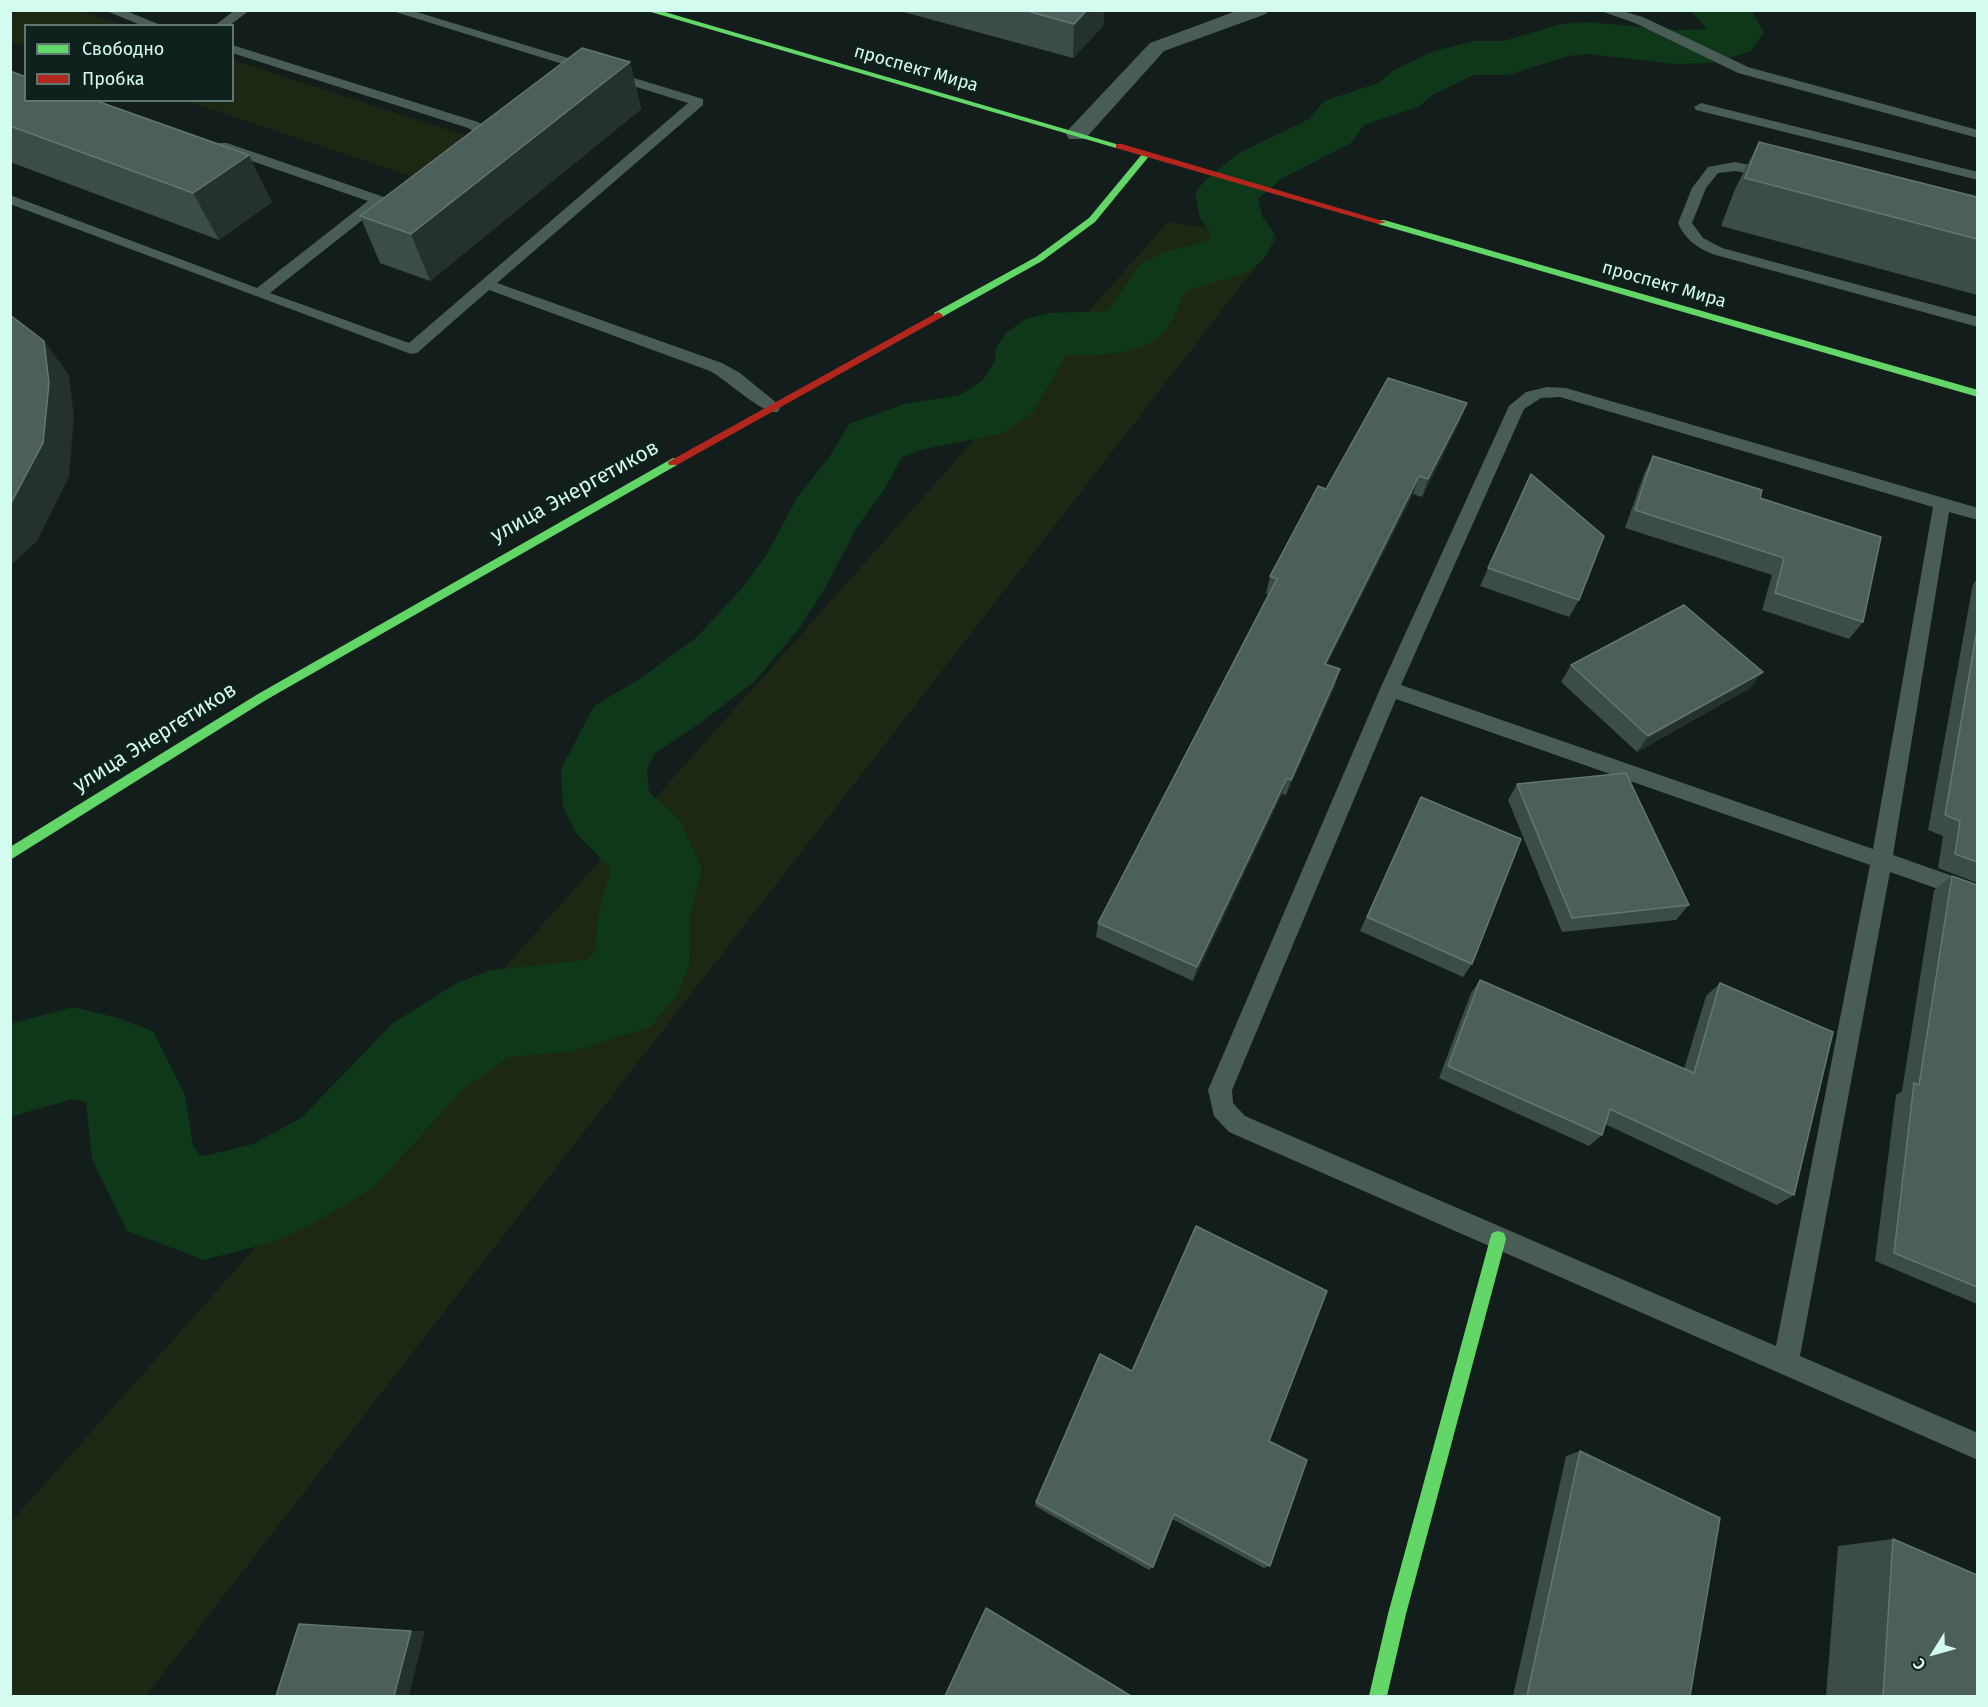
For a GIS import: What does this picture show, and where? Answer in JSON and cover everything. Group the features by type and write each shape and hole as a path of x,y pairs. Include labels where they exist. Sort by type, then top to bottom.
{"main road":[{"name":"проспект Мира","path":"648,10 1977,394"},
{"name":"улица Энергетиков","path":"10,854 94,799 344,646 772,408 1071,238 1092,220 1146,154"},
{"path":"1378,1696 1397,1614 1498,1239"}],"street":[{"path":"1077,134 1146,56 1157,47 1249,12"}],"lane":[{"path":"110,10 151,24"},
{"path":"222,24 244,10"},
{"path":"10,199 411,349 698,102 395,10"},
{"path":"1605,10 1661,30 1720,61 1777,81 1977,134"},
{"path":"234,51 474,125 483,131 484,138 460,159"},
{"path":"1701,107 1977,176"},
{"path":"203,139 384,199 259,294"},
{"path":"1785,177 1730,165 1713,170 1703,177 1685,223 1689,232 1701,244 1718,251 1977,322"},
{"path":"486,284 716,367 734,377 772,408"},
{"path":"1977,514 1560,392 1540,390 1517,406 1390,689 1220,1090 1222,1108 1237,1124 1977,1447"},
{"path":"1786,1364 1882,860 1942,504"},
{"path":"1390,689 1977,894"}],"green space":[{"path":"11,10 80,11 123,24 24,24 24,46 11,41"},
{"path":"234,60 473,138 419,179 189,102 234,102"},
{"path":"1168,222 1278,238 146,1696 11,1696 11,1522"}],"building":[{"path":"1024,10 1087,10 1074,24"},
{"path":"582,48 630,62 411,234 360,216"},
{"path":"10,71 24,76 24,102 100,102 249,155 193,193 10,126"},
{"path":"1759,142 1977,197 1977,239 1745,178"},
{"path":"10,315 44,341 49,383 43,443 10,505"},
{"path":"1388,378 1467,403 1428,479 1419,476 1325,664 1340,669 1291,780 1287,778 1197,967 1098,923 1277,579 1270,576 1318,486 1326,489"},
{"path":"1653,456 1762,490 1760,498 1881,537 1863,622 1775,593 1784,558 1635,510"},
{"path":"1531,474 1604,536 1579,600 1488,568"},
{"path":"1684,605 1763,672 1648,736 1571,665"},
{"path":"1977,630 1977,862 1955,854 1960,821 1945,815"},
{"path":"1626,773 1689,905 1572,918 1517,784"},
{"path":"1421,797 1521,839 1472,964 1367,917"},
{"path":"1952,876 1977,885 1977,1287 1894,1253 1914,1083 1919,1085"},
{"path":"1480,980 1694,1073 1720,983 1833,1032 1794,1195 1610,1109 1602,1135 1448,1066"},
{"path":"1196,1226 1327,1291 1269,1441 1307,1460 1270,1566 1174,1514 1153,1567 1036,1502 1100,1354 1132,1371"},
{"path":"1580,1451 1720,1518 1690,1696 1527,1696"},
{"path":"1893,1539 1977,1575 1977,1696 1883,1696"},
{"path":"986,1608 1131,1696 945,1696"},
{"path":"299,1624 411,1631 394,1696 276,1696"}],"waterway":[{"path":"10,1071 73,1053 118,1064 135,1095 144,1159 164,1194 204,1208 270,1191 337,1153 428,1056 491,1014 574,1007 616,996 642,966 644,915 657,868 647,846 607,807 604,769 624,730 670,701 726,659 770,609 797,570 825,515 858,472 875,441 904,428 979,416 1008,396 1029,361 1030,348 1050,334 1110,333 1132,326 1143,314 1153,290 1164,277 1192,265 1225,259 1240,247 1242,233 1231,217 1226,194 1260,166 1330,131 1344,113 1398,95 1414,82 1454,63 1474,58 1508,58 1561,40 1588,38 1675,47 1713,46 1732,39 1737,32 1733,23 1716,10"}],"traffic: fast":[{"path":"648,10 1119,146"},
{"path":"938,315 1039,259 1092,220 1146,155"},
{"path":"1381,222 1978,394"},
{"path":"10,854 262,697 673,462"},
{"path":"1378,1696 1397,1614 1498,1239"}],"traffic: jam":[{"path":"1119,146 1381,222"},
{"path":"673,462 938,315"}]}
